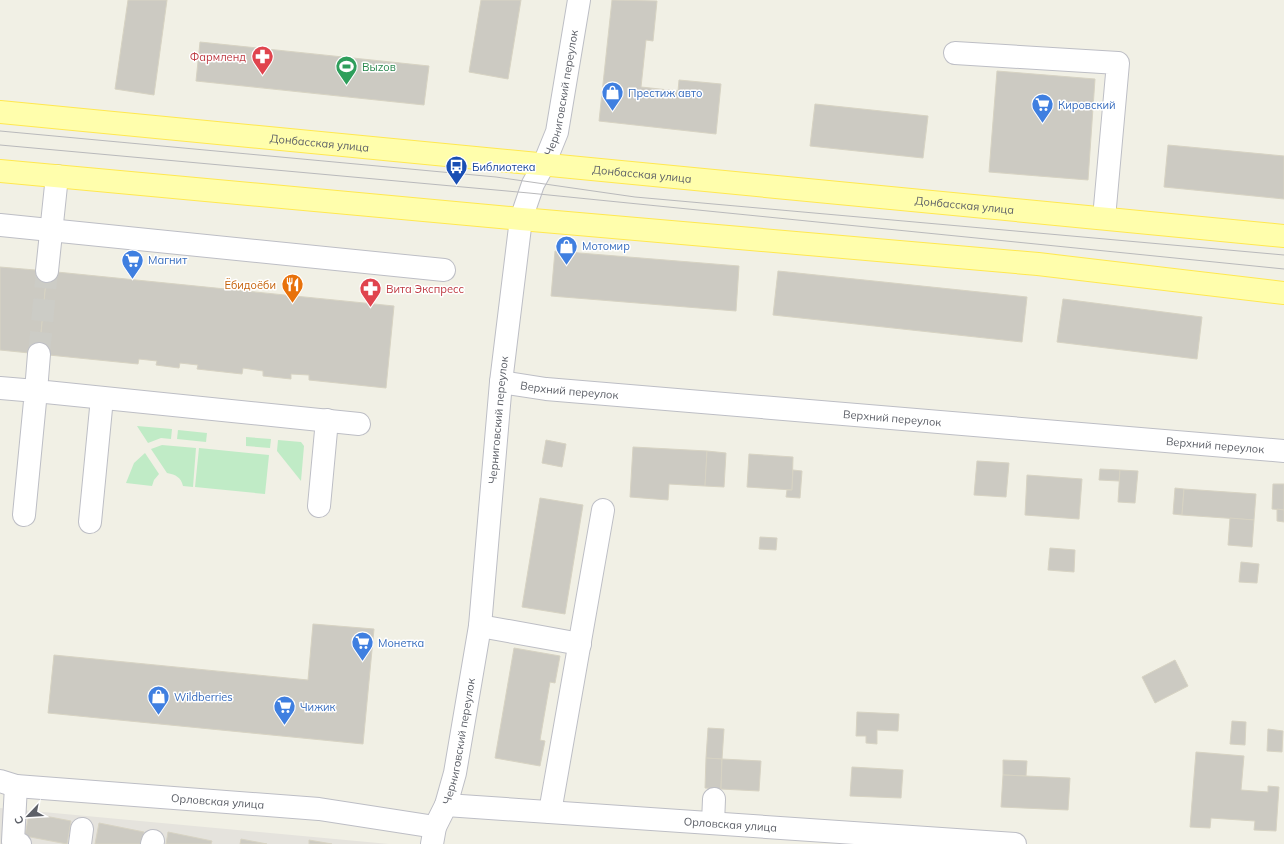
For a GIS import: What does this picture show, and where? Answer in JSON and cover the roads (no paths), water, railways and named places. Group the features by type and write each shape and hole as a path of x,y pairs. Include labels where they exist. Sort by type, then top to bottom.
{"main road":[{"name":"Донбасская улица","path":"0,112 1284,236"},
{"path":"0,171 521,219 1038,264 1284,292"}],"street":[{"name":"Черниговский переулок","path":"434,835 446,805 455,773 480,626 501,382 521,219 531,188 544,164 557,132 579,0"},
{"path":"955,53 1118,63 1104,218"},
{"path":"47,271 57,176"},
{"path":"0,226 444,270"},
{"path":"24,515 39,354"},
{"name":"Верхний переулок","path":"501,382 546,389 1284,451"},
{"path":"0,388 359,424"},
{"path":"90,522 102,398"},
{"path":"319,506 327,420"},
{"path":"550,812 603,510"},
{"path":"480,626 580,644"},
{"path":"8,784 15,843"},
{"name":"Орловская улица","path":"8,784 319,809 434,835"},
{"path":"713,823 714,799"},
{"name":"Орловская улица","path":"446,805 713,823 893,840 1015,844"}],"tunnel":[{"path":"39,354 47,271"}],"tram line":[{"path":"0,131 496,177 635,197 1284,255"},
{"path":"0,145 529,193 1284,269"}],"place":[{"name":"Фармленд","path":"262,76"},
{"name":"Выzов","path":"346,86"},
{"name":"Престиж авто","path":"612,112"},
{"name":"Кировский","path":"1042,124"},
{"name":"Библиотека","path":"457,186"},
{"name":"Мотомир","path":"567,266"},
{"name":"Магнит","path":"132,280"},
{"name":"Ёбидоёби","path":"292,304"},
{"name":"Вита Экспресс","path":"371,308"},
{"name":"Монетка","path":"362,662"},
{"name":"Wildberries","path":"158,716"},
{"name":"Чижик","path":"284,726"}]}
